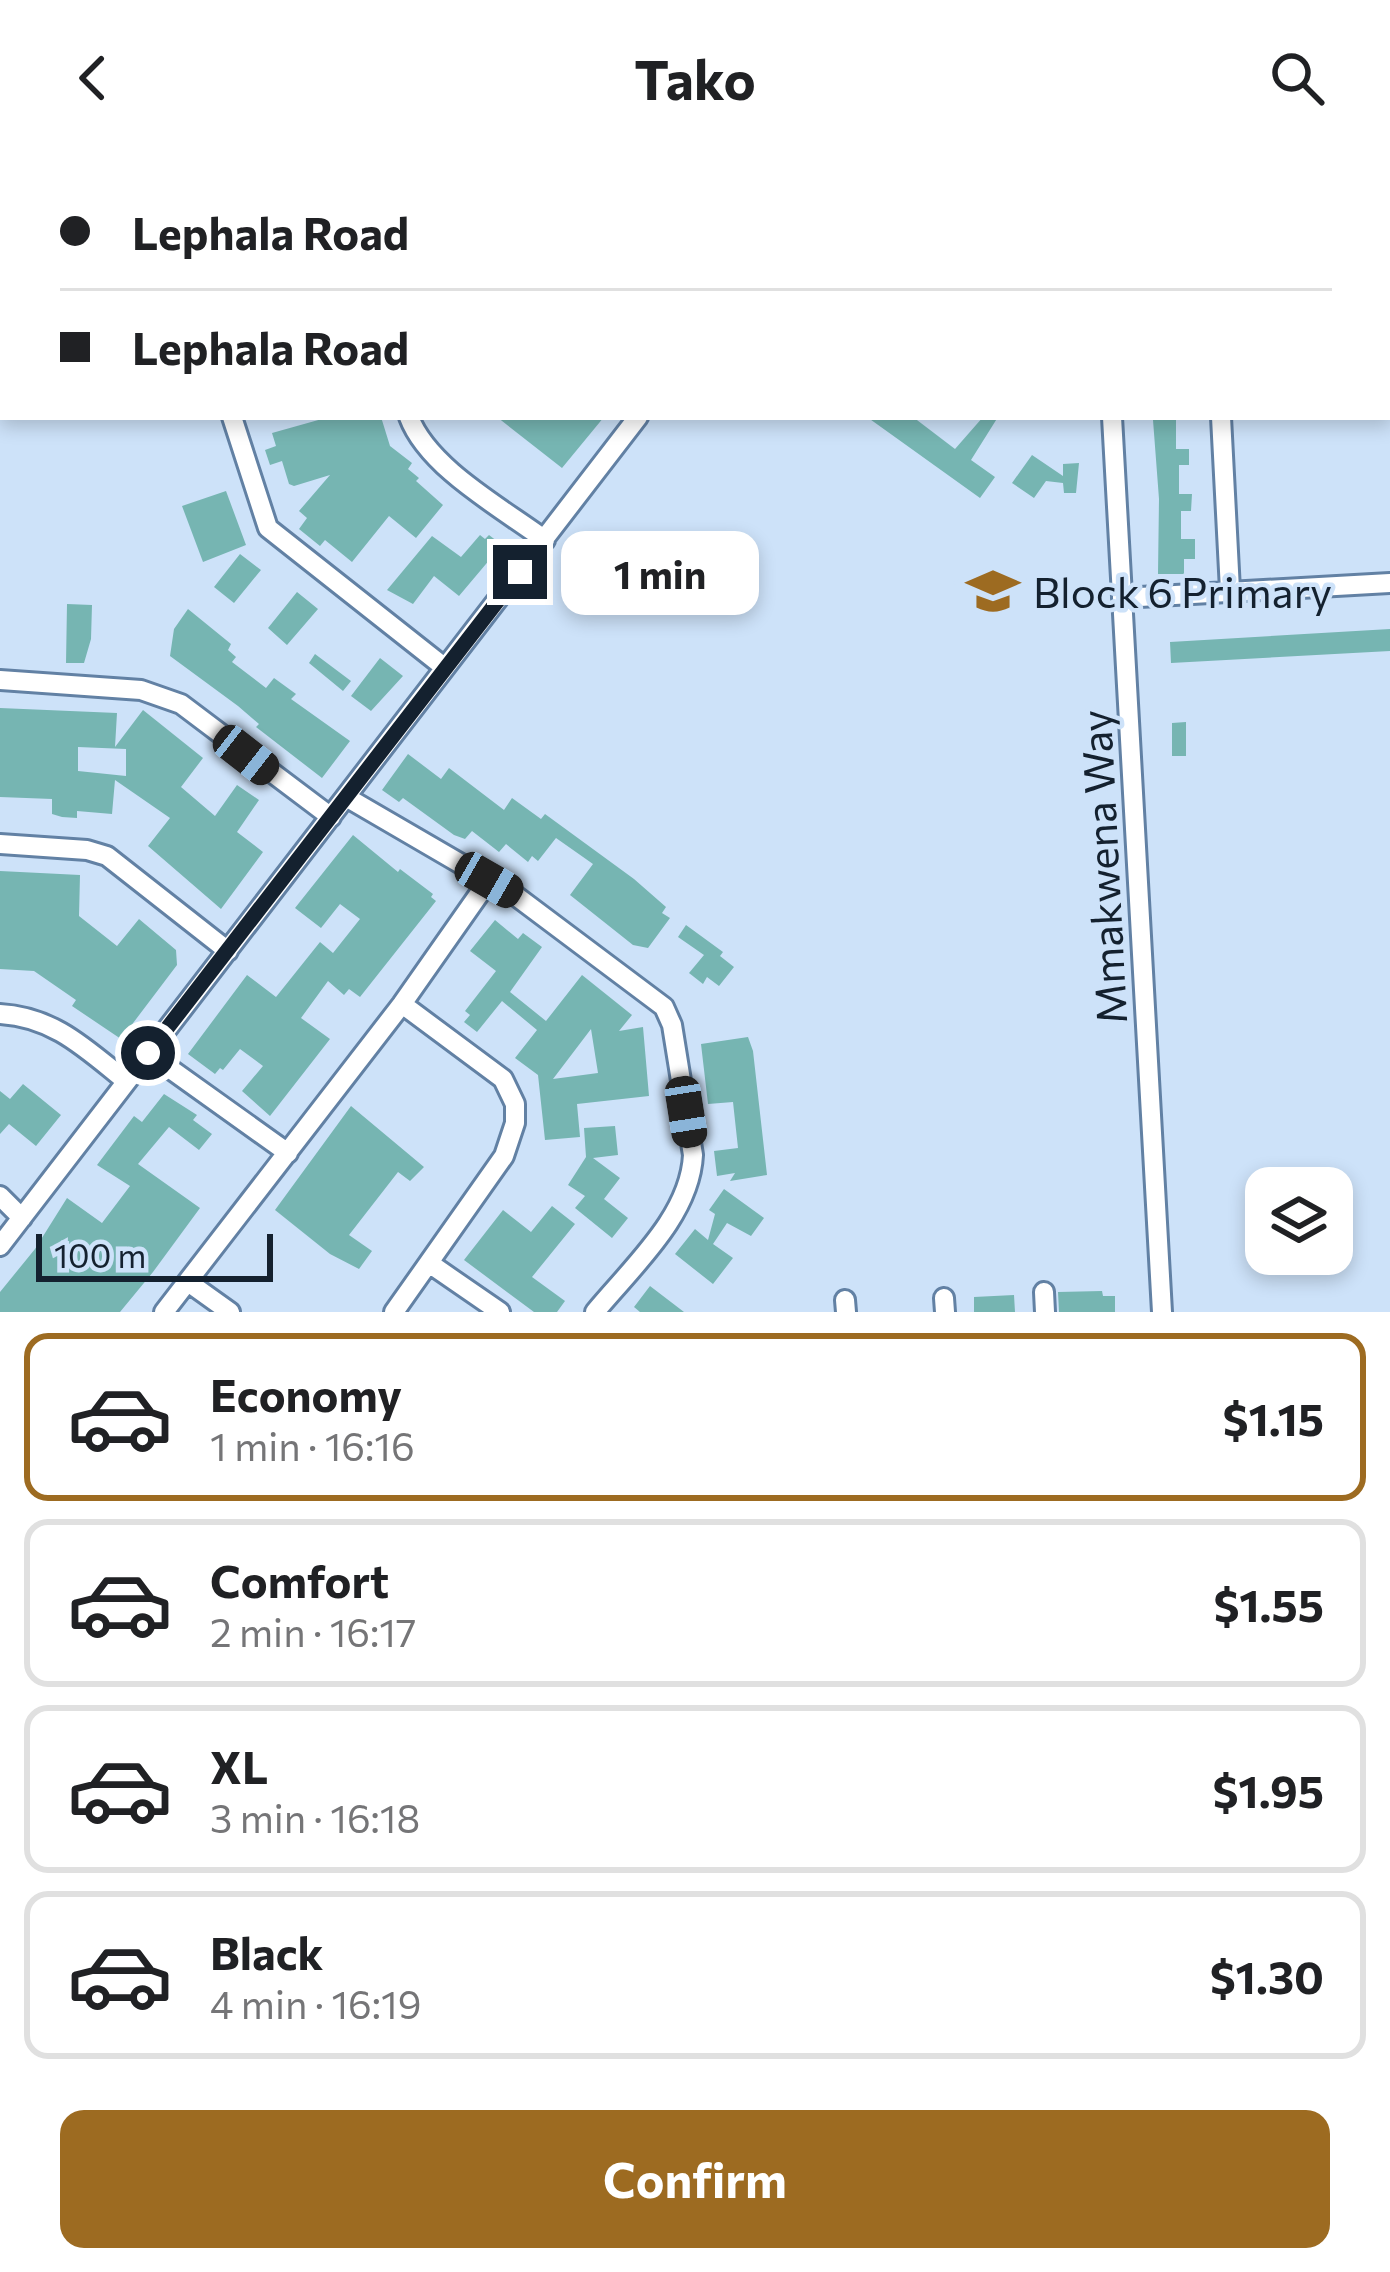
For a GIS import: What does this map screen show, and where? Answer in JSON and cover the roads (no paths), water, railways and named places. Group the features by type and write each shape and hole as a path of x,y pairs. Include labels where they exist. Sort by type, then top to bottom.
{"street":[{"path":"233,420 268,528 444,667"},
{"path":"411,420 422,444 440,461 545,540"},
{"path":"0,1246 636,420"},
{"name":"Mmakwena Way","path":"1112,420 1162,1312"},
{"path":"1221,420 1230,590"},
{"path":"1122,598 1390,583"},
{"path":"0,680 162,695 181,704 332,817"},
{"path":"346,797 489,880 664,1007 693,1155 692,1174 680,1206 596,1312"},
{"path":"0,844 88,850 106,856 228,951"},
{"path":"164,1312 401,1004 489,880"},
{"path":"394,1312 504,1156 515,1123 515,1104 503,1079 401,1004"},
{"path":"0,1014 38,1019 60,1029 126,1081"},
{"path":"148,1053 288,1153"},
{"path":"0,1196 22,1218"},
{"path":"428,1263 500,1312"},
{"path":"188,1282 230,1312"}],"place":[{"name":"Block 6 Primary","path":"993,591"}]}
